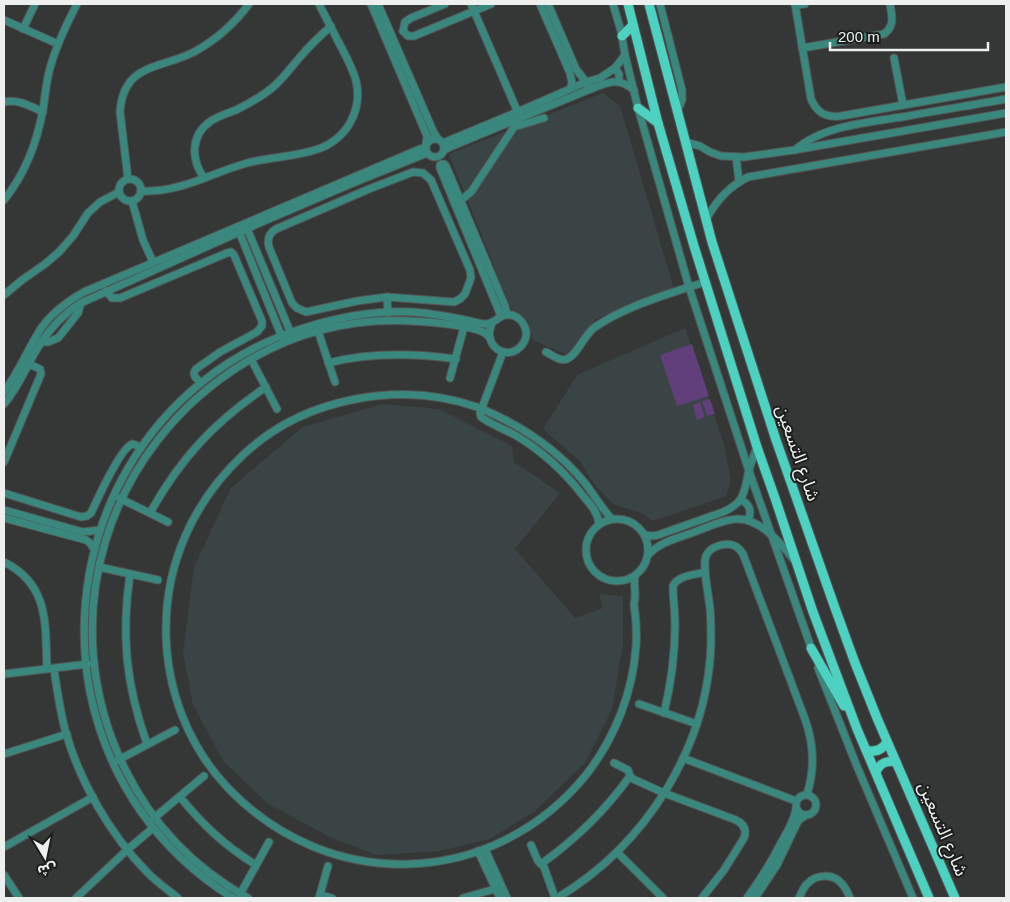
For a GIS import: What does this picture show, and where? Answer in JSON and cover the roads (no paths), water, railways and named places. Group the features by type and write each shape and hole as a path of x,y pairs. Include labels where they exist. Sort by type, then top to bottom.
{"main road":[{"name":"شارع التسعين","path":"628,4 658,123 757,447 813,612 857,729 929,898"},
{"name":"شارع التسعين","path":"649,4 712,242 779,449 838,617 887,742 955,898"},
{"path":"622,36 633,25"},
{"path":"638,108 658,123"},
{"path":"811,648 857,729"},
{"path":"866,750 881,750 887,742"},
{"path":"876,772 881,764 891,761 896,762"}],"street":[{"path":"23,29 35,4"},
{"path":"4,200 15,186 34,146 43,112 49,73 58,44 77,4"},
{"path":"128,179 120,112 127,87 145,69 182,57 211,41 228,28 249,4"},
{"path":"141,191 168,190 249,163 320,148 335,139 348,127 357,106 357,83 349,61 319,4"},
{"path":"371,4 388,37 434,133 441,144 441,154 436,157 431,156 426,148 427,136 394,50"},
{"path":"378,4 388,37"},
{"path":"403,31 405,22 411,18 445,4"},
{"path":"403,31 408,36 414,36 472,7 491,4"},
{"path":"540,4 570,73 572,83 570,89"},
{"path":"548,4 576,69 588,87 593,88"},
{"path":"613,4 638,108 689,287 749,471 811,648 856,764 913,898"},
{"path":"660,4 682,90 682,100 677,112"},
{"path":"804,4 795,5 811,99 819,112 826,115 833,117 1006,87"},
{"path":"802,48 884,34 891,27 890,4"},
{"path":"472,7 519,115"},
{"path":"4,20 58,44"},
{"path":"204,178 194,156 196,139 205,125 245,105 280,81 308,48 331,26"},
{"path":"388,37 403,31"},
{"path":"245,226 338,189 426,148 431,139 450,146 519,115 570,89 600,78 616,68 626,55"},
{"path":"894,58 903,105"},
{"path":"616,68 619,74 619,82"},
{"path":"519,115 606,83 619,82 626,84 634,90"},
{"path":"794,150 818,135 846,126 1006,99"},
{"path":"4,102 10,100 18,101 43,112"},
{"path":"685,142 700,146 715,154 736,157 794,150 1006,113"},
{"path":"461,200 471,192 514,127 544,118"},
{"path":"707,218 719,200 740,181 748,177 1006,132"},
{"path":"4,392 48,320 84,292 153,262 208,243 426,148"},
{"path":"736,157 740,181"},
{"path":"442,164 446,166 505,306 504,316 440,168 442,164"},
{"path":"414,172 423,173 431,180 470,270 470,281 465,294 454,302 387,298 341,303 306,312 297,308 292,303 269,247 270,235 276,229 382,183 414,172"},
{"path":"4,294 59,252 73,236 88,213 100,202 119,192 121,184 128,179 137,181 141,191 137,198 132,201 124,199 119,192"},
{"path":"338,189 342,200"},
{"path":"132,201 141,235 153,262"},
{"path":"245,226 292,335"},
{"path":"238,229 282,339"},
{"path":"4,404 16,390 41,342 50,329 64,315 81,303 188,256 208,243"},
{"path":"106,291 112,298 120,298 227,252 233,253 262,321 260,328 220,352 194,371 194,375 201,383"},
{"path":"188,256 193,267"},
{"path":"546,352 559,359 569,358 592,329 605,321 660,297 706,282"},
{"path":"249,290 261,285"},
{"path":"387,298 388,313"},
{"path":"41,342 48,342 58,338 78,313 81,303"},
{"path":"233,898 191,868 171,848 153,828 121,780 90,664 84,631 84,606 94,549 114,495 126,471 141,448 168,414 201,383 257,347 318,324 340,319 388,313 420,313 486,324 492,323 504,316 516,317 523,322 526,331 524,343 518,349 511,352 503,352 497,349 493,346 490,338 489,330 492,323"},
{"path":"292,335 357,323 387,321 422,322 464,327 482,332 490,338"},
{"path":"450,378 464,327"},
{"path":"318,331 335,382"},
{"path":"90,664 93,599 99,567 106,539 122,500 135,475 176,419 195,400 216,382 282,339"},
{"path":"503,352 479,408 482,418 523,439 557,466 578,488 596,515 599,524"},
{"path":"328,362 359,356 389,354 426,355 456,359"},
{"path":"251,359 277,409"},
{"path":"4,462 41,374 40,369 29,364"},
{"path":"150,514 172,476 199,442 230,413 266,387"},
{"path":"612,519 604,511 584,482 564,460 534,436 515,424 457,400 417,395 364,397 314,411 291,421 269,434 230,467 198,510 186,535 178,556 169,592 166,620 166,648 170,676 178,704 197,749 219,779 238,799 284,833 336,855 363,861 423,864 451,859 482,850 506,840 544,816 577,786 603,750 622,710 632,674 636,644 635,576"},
{"path":"4,494 81,517 89,515 110,474 127,447 132,444 141,448"},
{"path":"645,534 658,535 733,508 740,500 746,486 757,447"},
{"path":"114,495 168,522"},
{"path":"740,500 747,503 750,510 748,520"},
{"path":"39,519 43,505"},
{"path":"733,508 736,519"},
{"path":"4,510 83,532 100,530"},
{"path":"713,516 715,524"},
{"path":"4,518 86,540 94,549"},
{"path":"612,519 627,520 640,528 645,534 648,555 644,566 635,576 613,581 600,576 591,567 586,554 586,543 593,529 599,524 612,519"},
{"path":"648,555 661,545 715,524 736,519 748,520 771,534 796,562"},
{"path":"531,845 536,859 544,867 556,898 592,874 617,852 638,830 664,793 683,758 697,724 706,686 711,649 711,610 704,562 712,549 716,547 735,546 744,554 808,728 813,756 812,776 807,794"},
{"path":"4,562 27,578 33,585 41,602 50,669 60,708 81,772 93,797 127,850 153,878 178,898"},
{"path":"99,567 158,580"},
{"path":"664,713 673,661 675,625 673,586 678,579 705,572"},
{"path":"130,574 125,617 127,660 134,703 147,744"},
{"path":"627,579 634,604"},
{"path":"4,674 90,664"},
{"path":"639,704 697,724"},
{"path":"116,760 175,730"},
{"path":"4,754 67,734"},
{"path":"683,758 796,805"},
{"path":"116,760 154,818 171,838 190,857 239,896 248,898"},
{"path":"614,763 628,770 633,778 664,793 736,820 744,827 744,838 724,870 702,898"},
{"path":"154,818 204,776"},
{"path":"541,864 589,825 630,776"},
{"path":"747,898 764,874 794,819 798,797 807,794 814,798 816,805 813,812 798,821 777,865 755,898"},
{"path":"180,796 202,823 222,842 256,865"},
{"path":"4,846 93,797"},
{"path":"796,805 798,812 806,815"},
{"path":"76,898 153,828"},
{"path":"239,896 269,842"},
{"path":"482,850 500,898"},
{"path":"482,850 507,898"},
{"path":"617,852 663,898"},
{"path":"328,866 320,897 332,898"},
{"path":"4,875 19,898"},
{"path":"799,898 810,881 824,876 839,881 850,898"},
{"path":"463,898 495,888"}]}
